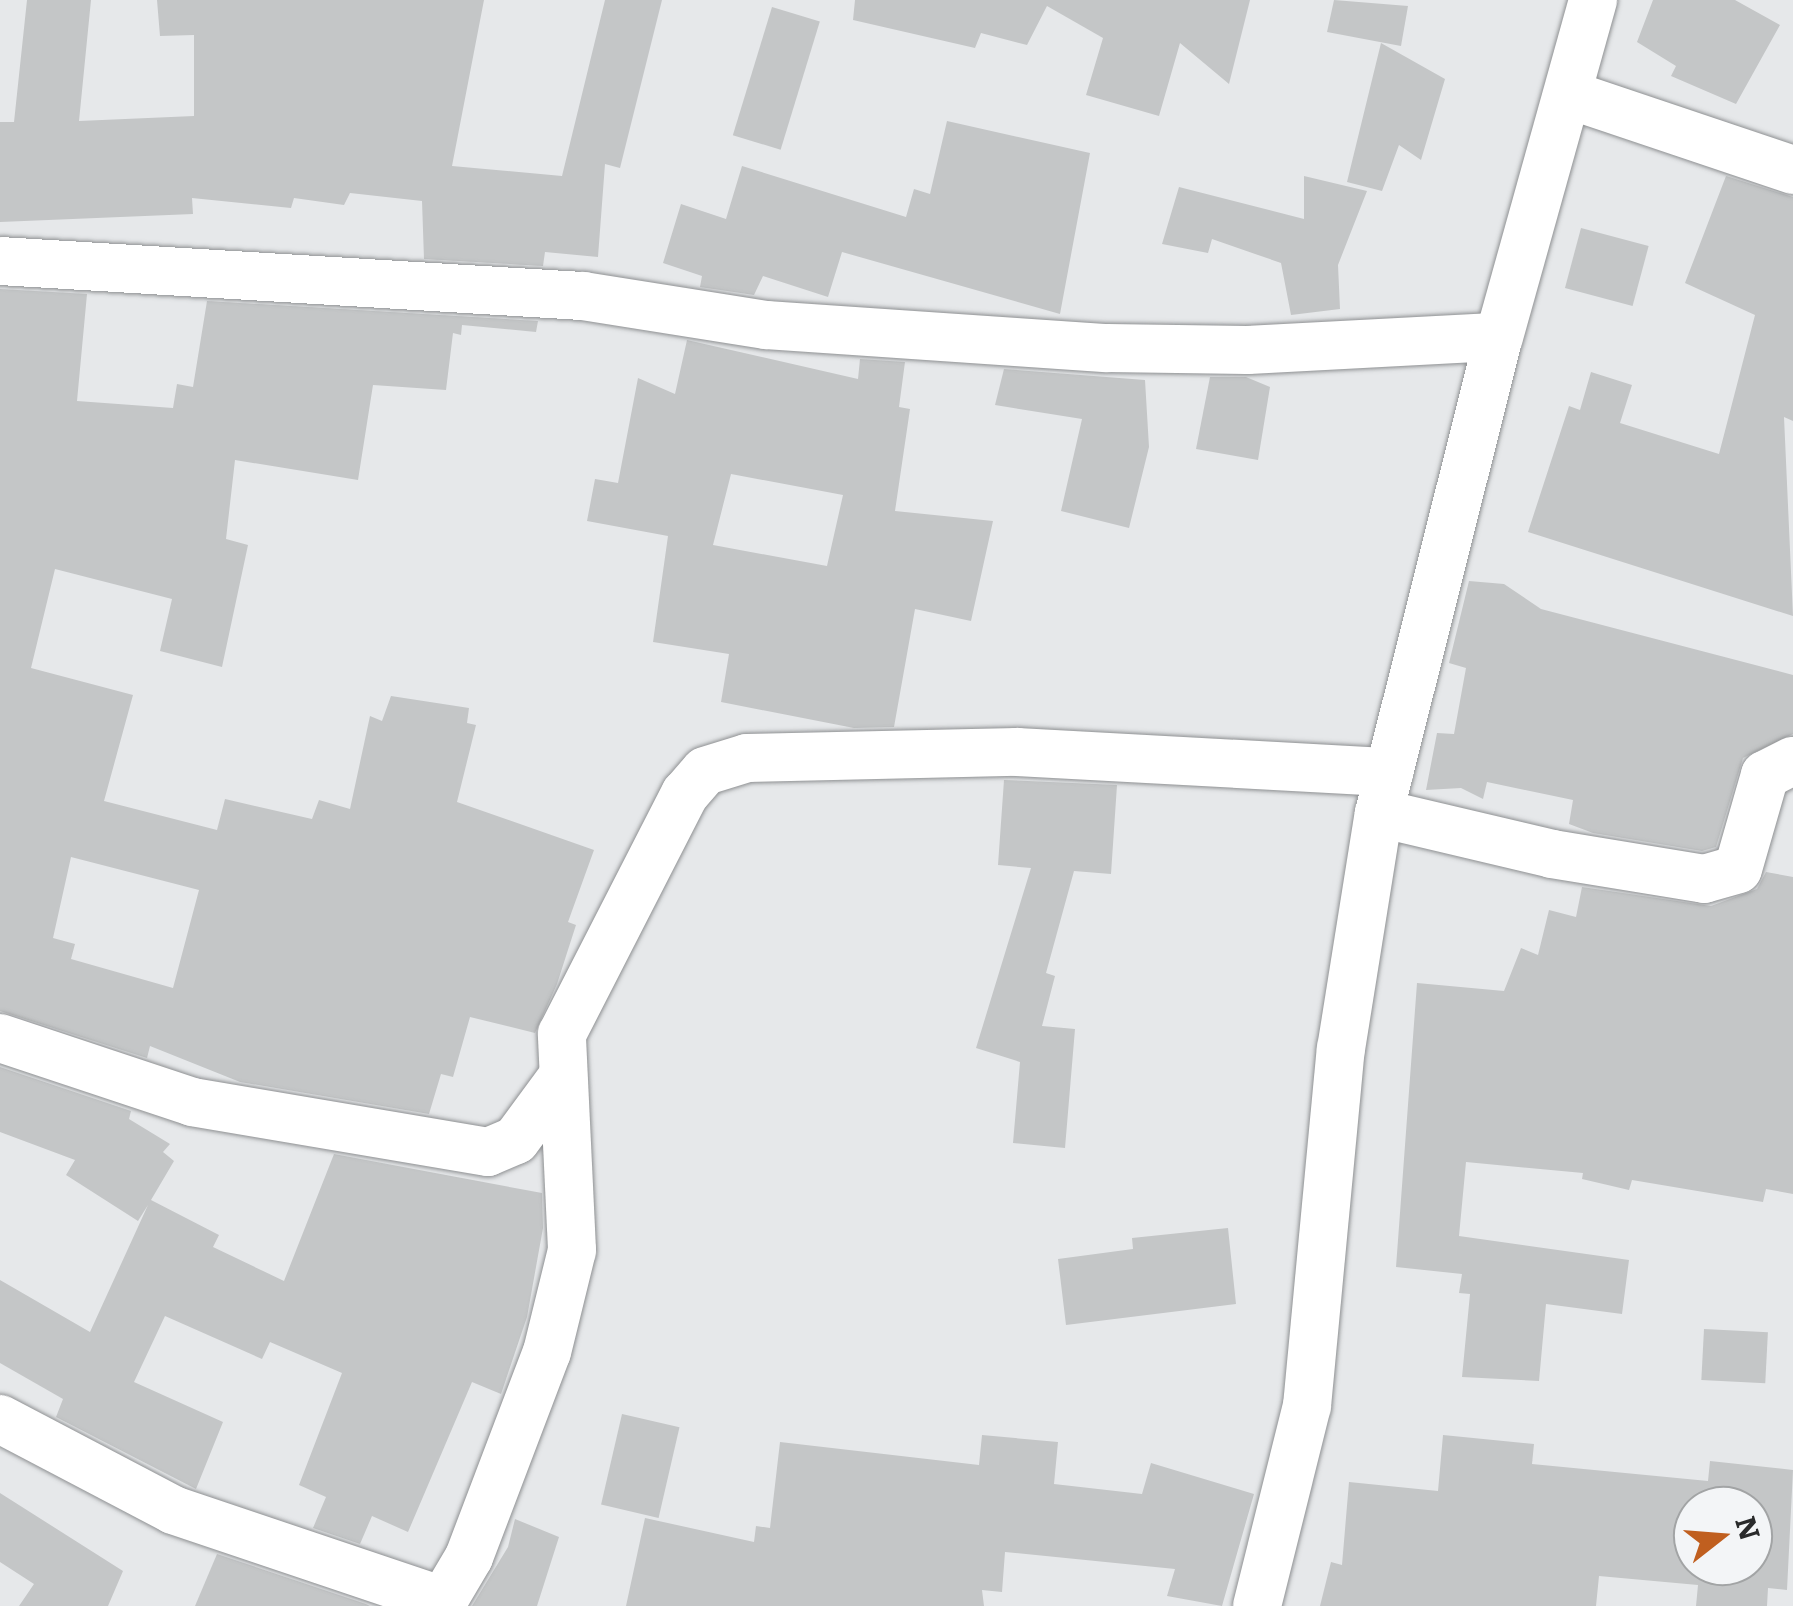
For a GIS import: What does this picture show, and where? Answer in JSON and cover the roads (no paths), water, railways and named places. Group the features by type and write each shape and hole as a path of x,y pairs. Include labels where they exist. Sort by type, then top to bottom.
{"street":[{"path":"1258,1606 1307,1406 1341,1049 1384,792 1499,337 1570,95 1593,0"},
{"path":"1570,95 1793,170"},
{"path":"0,261 583,296 766,325 1107,348 1247,350 1499,337"},
{"path":"0,1418 174,1510 447,1604 469,1558 547,1352 572,1250 575,1209 560,1080 562,1034 685,794 723,762 1018,752 1384,792 1552,854 1704,879 1738,869 1765,775 1793,761"},
{"path":"0,1038 192,1102 488,1152 516,1140 560,1080"}]}
